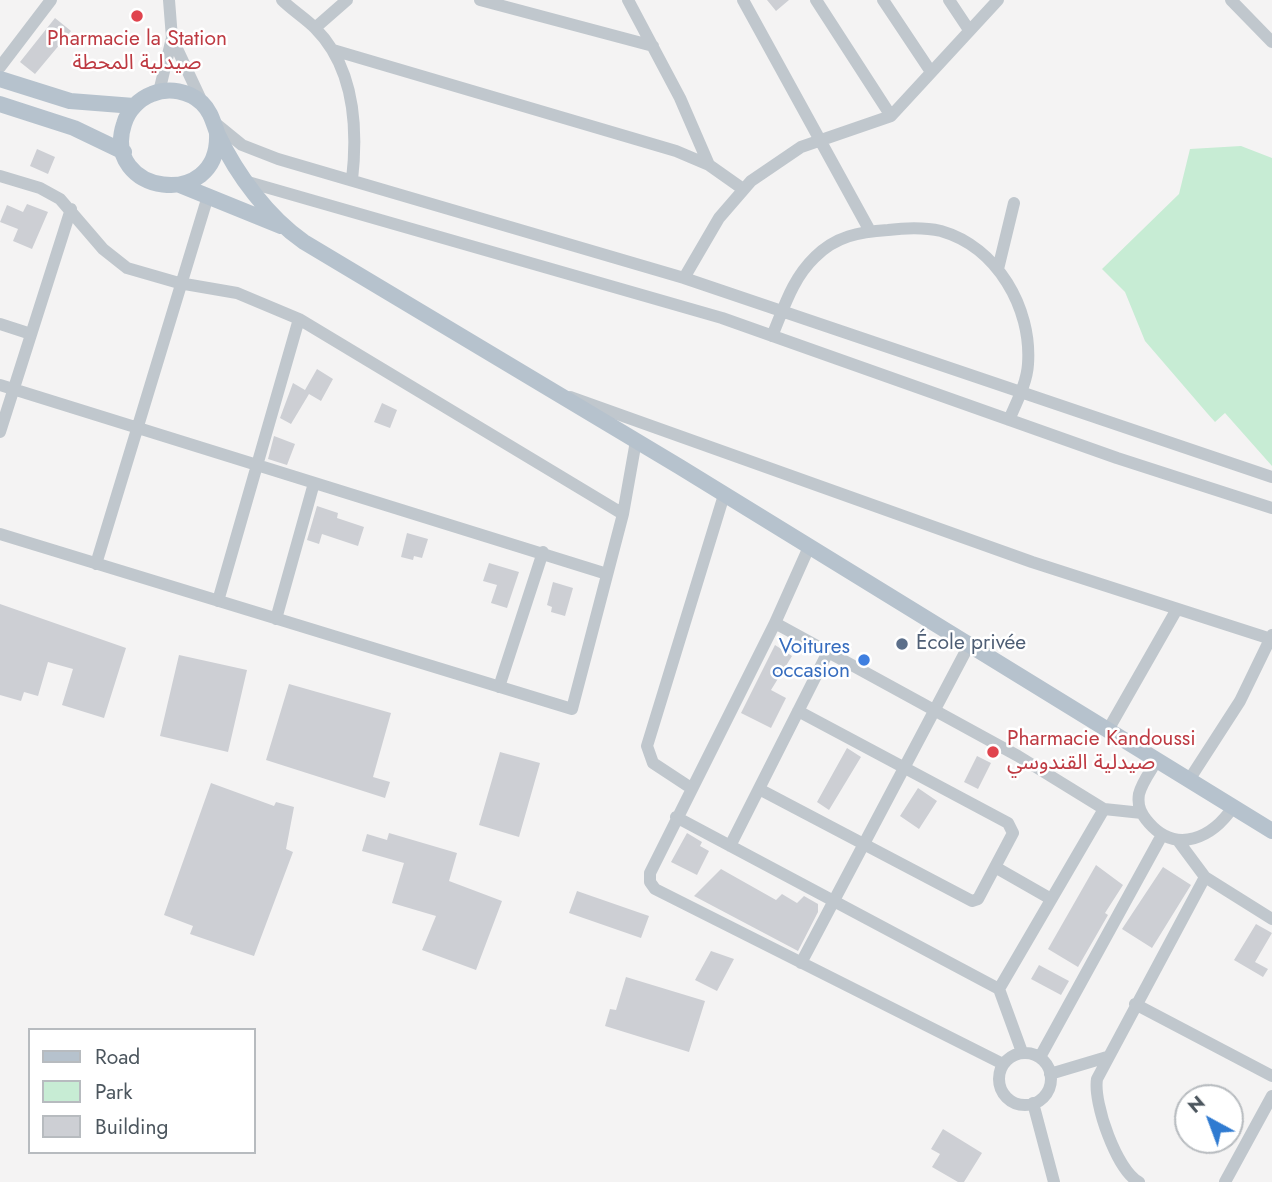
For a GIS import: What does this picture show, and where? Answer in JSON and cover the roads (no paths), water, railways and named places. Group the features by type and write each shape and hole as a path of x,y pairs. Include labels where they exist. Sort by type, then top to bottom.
{"main road":[{"path":"0,79 70,101 134,106 159,92 184,92 203,104 248,182 284,227"},
{"path":"0,104 74,128 124,152"},
{"path":"134,106 122,130 124,152 132,168 145,180 162,186 180,185 195,178 208,166 216,151 216,128"},
{"path":"180,185 284,227 1272,831"}],"street":[{"path":"0,67 51,0"},
{"path":"159,92 172,38 169,0"},
{"path":"282,0 315,28 333,50 353,114 355,150 352,180"},
{"path":"315,28 347,0"},
{"path":"480,0 653,46"},
{"path":"524,0 531,14"},
{"path":"628,0 653,46 709,165"},
{"path":"743,0 870,231"},
{"path":"816,0 891,116"},
{"path":"883,0 931,72"},
{"path":"949,0 969,30"},
{"path":"684,278 719,218 743,189 771,165 819,139 891,116 998,0"},
{"path":"1231,0 1272,42"},
{"path":"172,38 203,104"},
{"path":"333,50 676,151 709,165 743,189"},
{"path":"216,128 255,151 684,278 1272,477"},
{"path":"0,176 50,193 71,209 113,260 127,268 179,283 237,293 299,319 622,514"},
{"path":"248,182 637,292 1272,508"},
{"path":"96,564 139,430 179,283 208,196"},
{"path":"998,270 1014,203"},
{"path":"0,432 71,209"},
{"path":"772,336 797,278 817,255 840,238 870,231 909,228 940,231 968,246 998,270 1016,297 1026,332 1028,368 1009,420"},
{"path":"218,601 299,319"},
{"path":"0,324 31,334"},
{"path":"0,385 607,574"},
{"path":"556,393 608,408 800,481 1032,562 1271,637 1240,701 1189,780"},
{"path":"0,534 572,709 622,514 636,441"},
{"path":"276,619 314,483"},
{"path":"691,788 653,763 647,746 724,495"},
{"path":"809,547 775,623 650,873 652,886 1003,1064"},
{"path":"499,687 543,552"},
{"path":"1108,730 1177,609"},
{"path":"775,623 1018,756 1104,809 1142,813"},
{"path":"801,963 836,902 969,645"},
{"path":"730,846 828,652"},
{"path":"759,789 972,901 978,899 1013,832 1011,826 798,711"},
{"path":"1157,761 1141,788 1139,802 1142,813 1162,835 1179,842 1205,877 1272,919"},
{"path":"1179,842 1209,831 1233,807"},
{"path":"999,989 1104,809"},
{"path":"677,817 999,989 1022,1052"},
{"path":"1040,1057 1162,835"},
{"path":"995,867 1051,899"},
{"path":"1139,1182 1128,1175 1118,1161 1096,1092 1097,1079 1205,877"},
{"path":"1135,1004 1272,1076"},
{"path":"1022,1052 1040,1057 1050,1074 1046,1093 1032,1104 1016,1103 1003,1093 998,1077 1003,1064 1022,1052"},
{"path":"1050,1074 1107,1057"},
{"path":"1225,1182 1272,1096"},
{"path":"1032,1104 1054,1182"}],"place":[{"name":"Pharmacie la Station صيدلية المحطة","path":"137,16"},
{"name":"École privée","path":"902,644"},
{"name":"Voitures occasion","path":"864,660"},
{"name":"Pharmacie Kandoussi صيدلية القندوسي","path":"993,752"}]}
